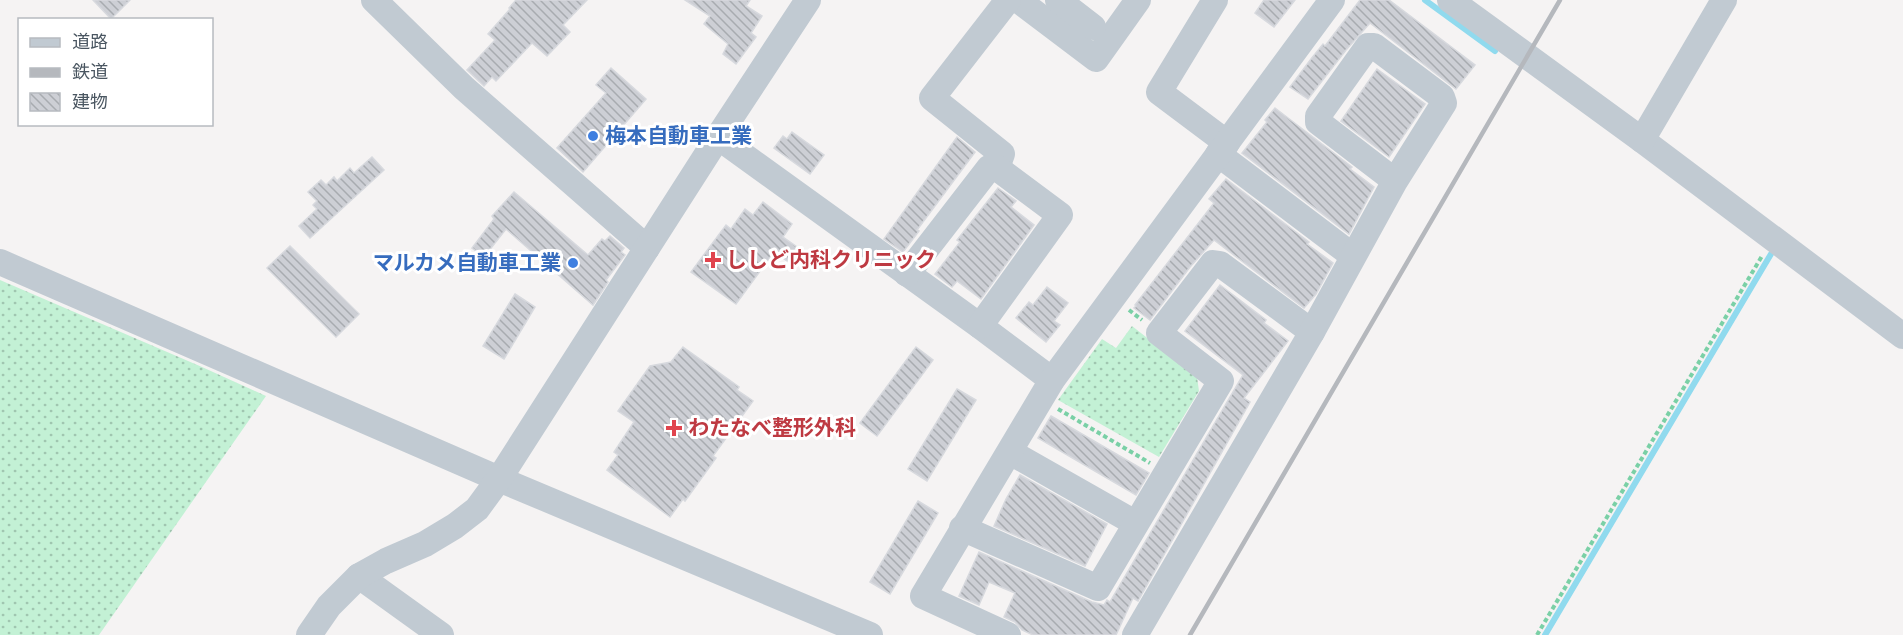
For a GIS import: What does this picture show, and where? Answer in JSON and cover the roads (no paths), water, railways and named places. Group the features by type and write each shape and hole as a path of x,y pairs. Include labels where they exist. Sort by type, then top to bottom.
{"street":[{"path":"374,0 464,88 647,248"},
{"path":"309,635 329,606 359,576 425,544 455,526 477,509 808,0"},
{"path":"997,168 1002,154 932,98 1008,0"},
{"path":"1017,0 1096,59 1138,0"},
{"path":"1058,0 1094,27"},
{"path":"1215,0 1159,92 1222,148 1353,256"},
{"path":"1008,635 922,596 1010,452 1112,298 1332,0"},
{"path":"1450,0 1642,140 1903,336"},
{"path":"1642,140 1724,0"},
{"path":"1135,635 1312,332 1395,181 1444,103 1442,98 1374,46 1368,46 1318,116 1318,123 1395,181"},
{"path":"718,137 980,326 1051,392"},
{"path":"907,273 989,168 997,168 1060,215 980,326"},
{"path":"0,262 499,478 870,635"},
{"path":"962,528 1098,588 1221,381 1159,333 1213,263 1220,264 1312,332"},
{"path":"1010,452 1136,523"},
{"path":"359,576 441,635"}],"waterway":[{"path":"1425,0 1495,51"},
{"path":"1545,635 1771,254"}],"railway":[{"path":"1190,635 1560,0"}],"place":[{"name":"梅本自動車工業","path":"593,136"},
{"name":"ししど内科クリニック","path":"713,260"},
{"name":"マルカメ自動車工業","path":"573,263"},
{"name":"わたなべ整形外科","path":"674,428"}]}
